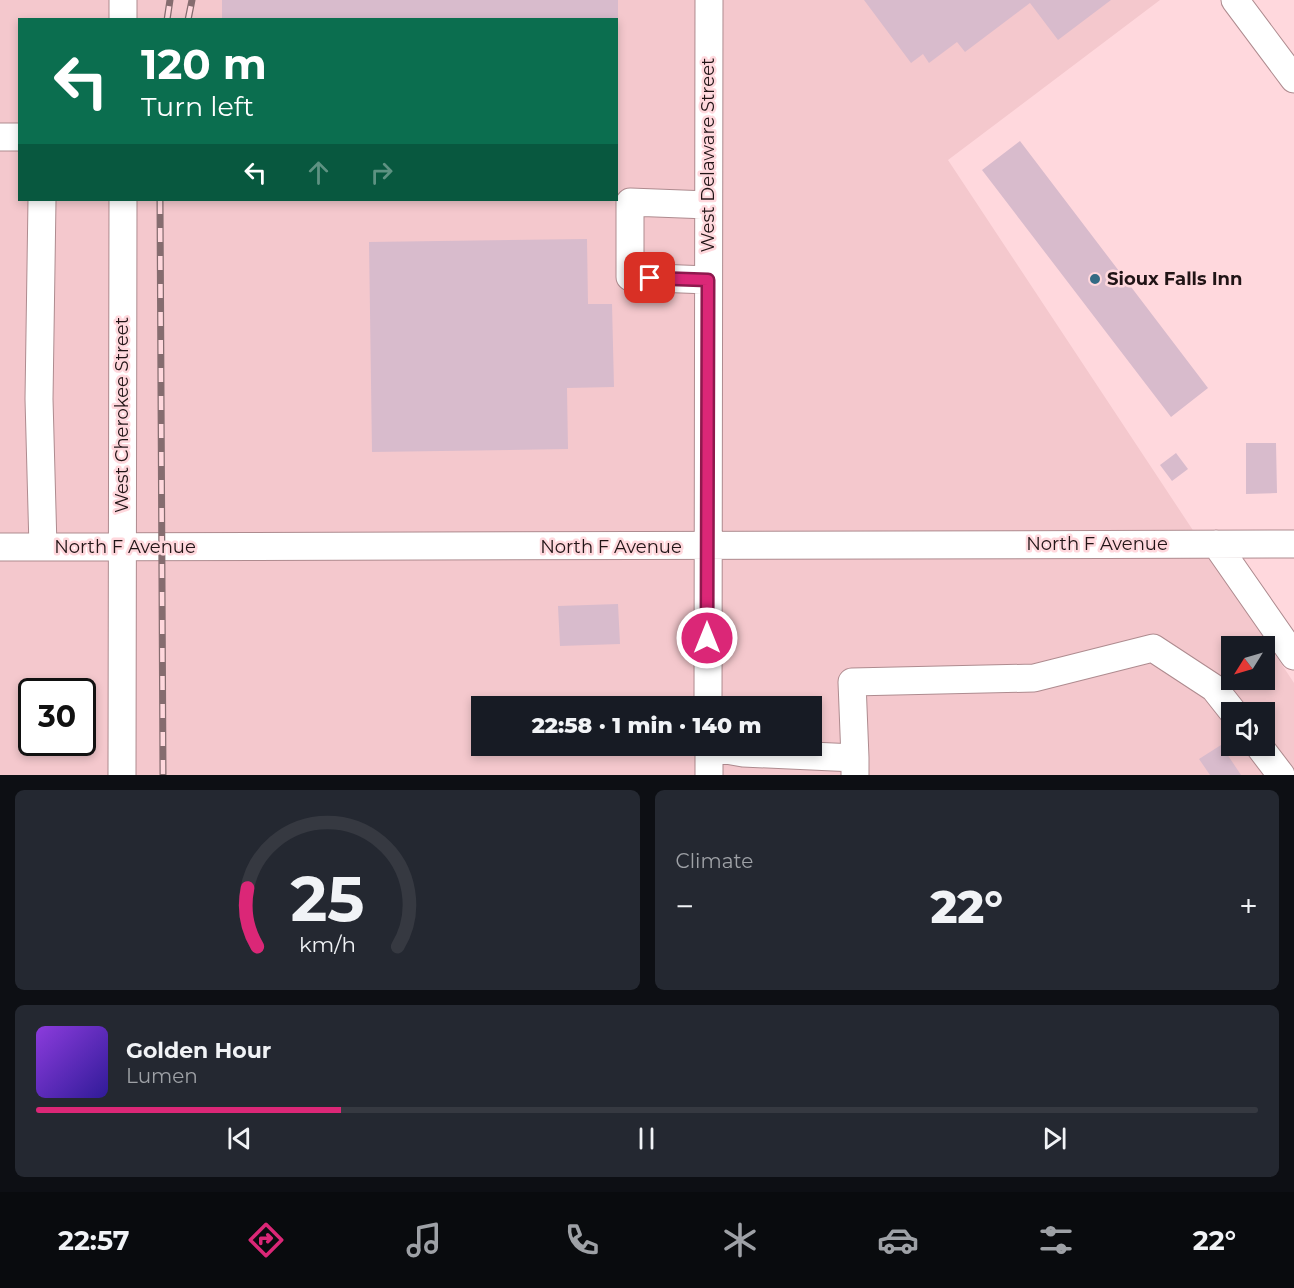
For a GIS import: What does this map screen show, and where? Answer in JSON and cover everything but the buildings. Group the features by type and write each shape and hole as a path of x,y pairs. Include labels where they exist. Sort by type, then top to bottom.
{"street":[{"path":"123,0 123,18"},
{"name":"West Delaware Street","path":"708,696 706,547 709,0"},
{"path":"1235,0 1294,79"},
{"path":"0,137 18,137"},
{"path":"42,201 39,399 43,547"},
{"name":"West Cherokee Street","path":"122,775 123,201"},
{"path":"708,205 630,202 630,277 708,280"},
{"path":"1216,544 1294,656"},
{"name":"North F Avenue","path":"0,547 1294,544"},
{"path":"768,756 855,767 852,682 1034,678 1153,648 1214,688 1225,702"},
{"path":"709,756 709,775"},
{"path":"1267,756 1281,775"}],"shaded area":[{"path":"0,0 1160,0 948,160 1263,636 1221,636 1221,690 1275,690 1275,654 1294,683 1294,775 0,775"}],"railway":[{"path":"167,18 170,0"},
{"path":"188,18 192,0"},
{"path":"160,201 163,775"}],"place":[{"name":"Sioux Falls Inn","path":"1095,279"}],"route":[{"path":"650,278 708,280 707,638"}]}
